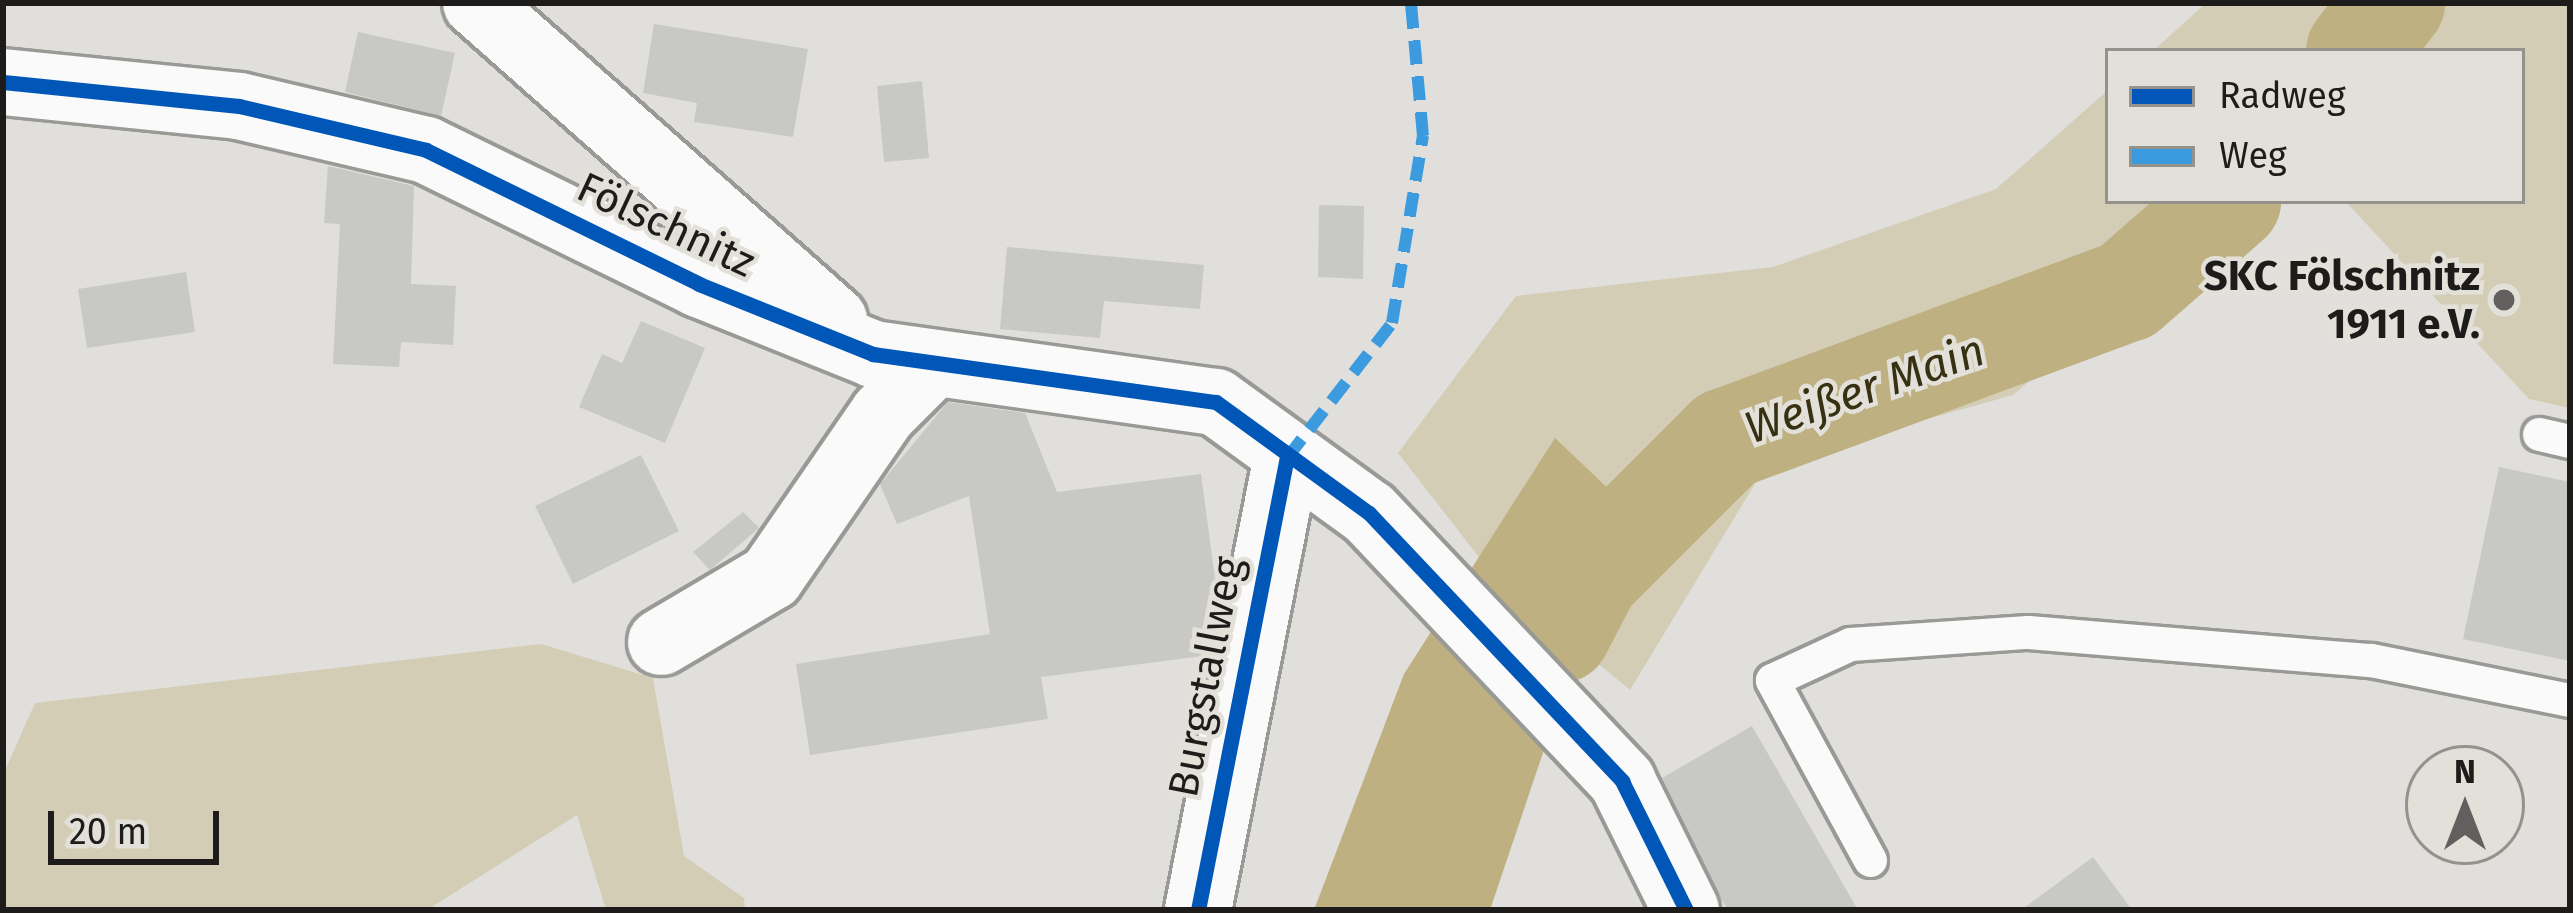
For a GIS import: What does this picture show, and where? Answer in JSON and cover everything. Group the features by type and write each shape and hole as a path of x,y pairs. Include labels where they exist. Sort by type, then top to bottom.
{"street":[{"name":"Fölschnitz","path":"476,3 903,358"},
{"name":"Fölschnitz","path":"3,82 239,106 426,150 699,284 903,358 1216,402 1287,458 1369,513 1622,781 1665,898"},
{"path":"661,642 771,577 883,414 903,358"},
{"name":"Burgstallweg","path":"1198,910 1287,458"}],"lane":[{"path":"1870,860 1772,680 1850,644 2028,632 2371,660 2570,700"}],"shaded area":[{"path":"2206,3 2423,3 2383,48 2156,48"},
{"name":"SKC Fölschnitz 1911 e.V.","path":"2444,3 2570,3 2570,408 2529,399 2348,204 2525,204 2525,48 2403,48"},
{"path":"2105,93 2105,204 2238,204 2013,395 1767,464 1630,690 1495,578 1398,453 1516,296 1773,267 1996,189"},
{"path":"1555,438 1652,530 1583,634 1490,910 1314,910 1404,674"},
{"path":"541,644 653,678 684,856 744,898 745,910 606,910 577,815 427,910 3,910 3,775 35,703"}],"building":[{"path":"654,24 808,49 793,137 694,122 697,103 643,93"},
{"path":"358,32 455,53 441,116 345,92"},
{"path":"922,81 929,158 884,162 877,86"},
{"path":"328,166 414,186 411,284 456,286 453,345 401,342 399,367 333,364 340,224 324,223"},
{"path":"1319,205 1364,206 1363,279 1318,277"},
{"path":"1007,247 1204,265 1200,309 1104,301 1100,338 1000,329"},
{"path":"186,272 195,332 87,348 78,289"},
{"path":"641,321 705,348 665,443 579,407 602,354 622,363"},
{"path":"948,402 1025,413 1057,492 1201,474 1219,608 1210,655 1041,677 1048,719 810,755 796,664 990,634 969,496 897,524 880,484"},
{"path":"641,455 679,531 573,584 535,506"},
{"path":"2499,467 2570,482 2570,661 2463,639"},
{"path":"743,512 759,528 710,570 693,552"},
{"path":"1752,726 1858,910 1728,910 1720,897 1662,778"},
{"path":"2093,857 2132,910 2021,910"}],"waterway":[{"name":"Weißer Main","path":"2359,48 2394,3"},
{"name":"Weißer Main","path":"1560,632 1589,576 1726,439 2127,291 2227,204"}],"marked path":[{"path":"1287,458 1392,323 1423,136 1411,3"}],"cycle path":[{"path":"3,82 239,106 426,150 699,284 873,354 1216,402 1369,513 1622,781 1686,910"},
{"path":"1198,910 1287,458"}],"place":[{"name":"SKC Fölschnitz 1911 e.V.","path":"2504,300"}]}
